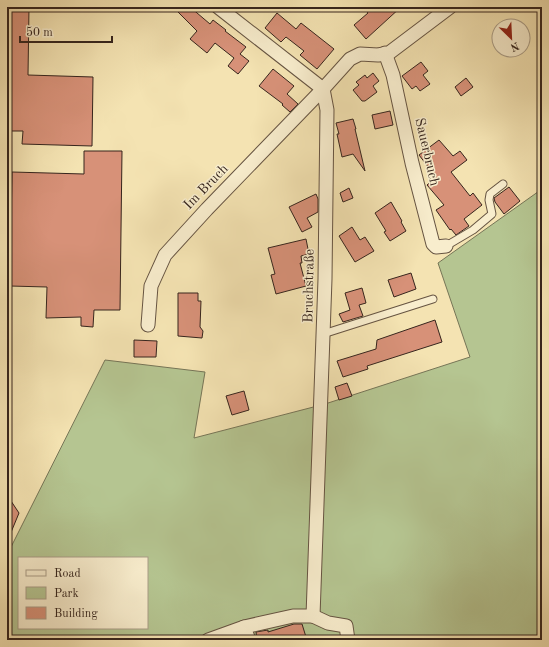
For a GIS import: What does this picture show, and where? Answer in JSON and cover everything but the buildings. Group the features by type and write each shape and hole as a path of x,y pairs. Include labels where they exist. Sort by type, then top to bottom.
{"street":[{"path":"218,7 323,90 350,59 360,54 378,55 389,53 450,7"},
{"name":"Sauerbruch","path":"386,53 393,75 412,163 433,244 436,247 446,246"},
{"name":"Im Bruch","path":"148,325 150,286 165,255 207,209 323,90"},
{"name":"Bruchstraße","path":"313,616 324,334 327,110 323,90"},
{"path":"208,640 244,627 293,616 313,616 328,623 346,626 348,640"},
{"path":"244,627 249,640"}],"lane":[{"path":"446,246 473,230 492,214 489,200 490,194 503,184"},
{"path":"324,334 433,299"}],"green space":[{"path":"542,189 542,640 7,640 7,555 105,360 205,372 194,438 325,404 470,357 438,263"}]}
